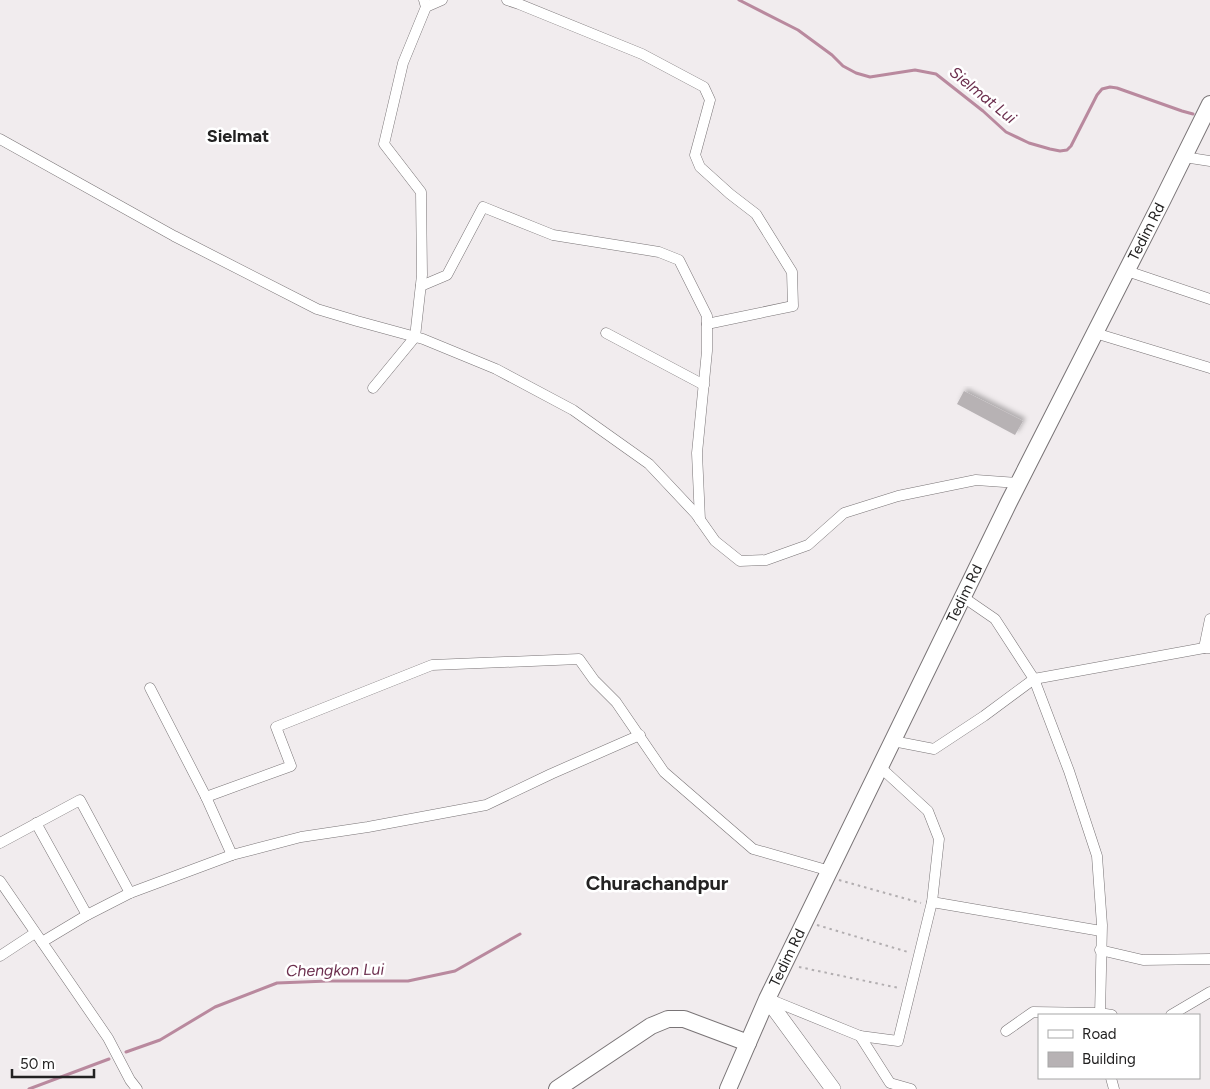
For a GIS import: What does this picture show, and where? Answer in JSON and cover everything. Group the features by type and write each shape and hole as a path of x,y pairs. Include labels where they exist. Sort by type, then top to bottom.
{"highway":[{"name":"Tedim Rd","path":"728,1089 767,999 963,597 1210,104"},
{"path":"557,1089 651,1026 668,1019 684,1018 748,1043"}],"main road":[{"path":"767,999 833,1089"}],"street":[{"path":"373,388 415,337 422,275 421,192 384,144 403,63 425,4 442,0"},
{"path":"507,0 642,54 704,87 710,100 695,155 700,167 756,214 792,272 793,306 707,324"},
{"path":"0,139 174,236 317,309 415,337 496,369 573,410 649,464 700,520 715,540 740,561 766,560 808,545 844,513 898,496 976,480 1019,483"},
{"path":"1184,157 1210,161"},
{"path":"421,286 447,275 483,207 553,236 660,252 679,260 707,316 707,351 697,453 700,520"},
{"path":"1126,271 1210,299"},
{"path":"606,333 704,385"},
{"path":"1095,333 1210,368"},
{"path":"963,597 995,620 1034,679 1069,771 1096,856 1101,931 1099,1014 1033,1012 1006,1031"},
{"path":"893,741 934,749 984,716 1034,679 1207,648 1210,619"},
{"path":"206,797 291,766 276,727 432,665 578,659 594,680 616,702 664,772 753,849 828,874"},
{"path":"150,688 206,797 232,855"},
{"path":"0,956 130,893 232,855 301,837 368,827 486,805 640,735"},
{"path":"767,999 860,1036 898,1041 932,904 939,839 928,811 880,767"},
{"path":"0,843 80,800 130,893"},
{"path":"36,823 87,915"},
{"path":"0,881 108,1038 130,1080 137,1089"},
{"path":"932,904 1101,931"},
{"path":"1100,950 1143,960 1210,960"},
{"path":"1172,1014 1210,992"},
{"path":"860,1036 890,1083 912,1089"}],"path":[{"path":"828,874 932,904"},
{"path":"805,922 919,955"},
{"path":"784,964 911,990"}],"building":[{"path":"964,391 1023,421 1015,435 957,404"}],"waterway":[{"name":"Sielmat Lui","path":"739,0 798,30 832,55 843,66 856,73 870,77 915,70 936,74 1006,132 1029,143 1050,149 1060,151 1067,150 1071,146 1097,95 1102,89 1110,87 1193,114"},
{"name":"Chengkon Lui","path":"126,1052 160,1040 215,1007 277,983 408,981 455,971 520,934"},
{"name":"Chengkon Lui","path":"29,1089 109,1059"}],"district":[{"name":"Sielmat","path":"238,136"},
{"name":"Churachandpur","path":"657,883"}]}
